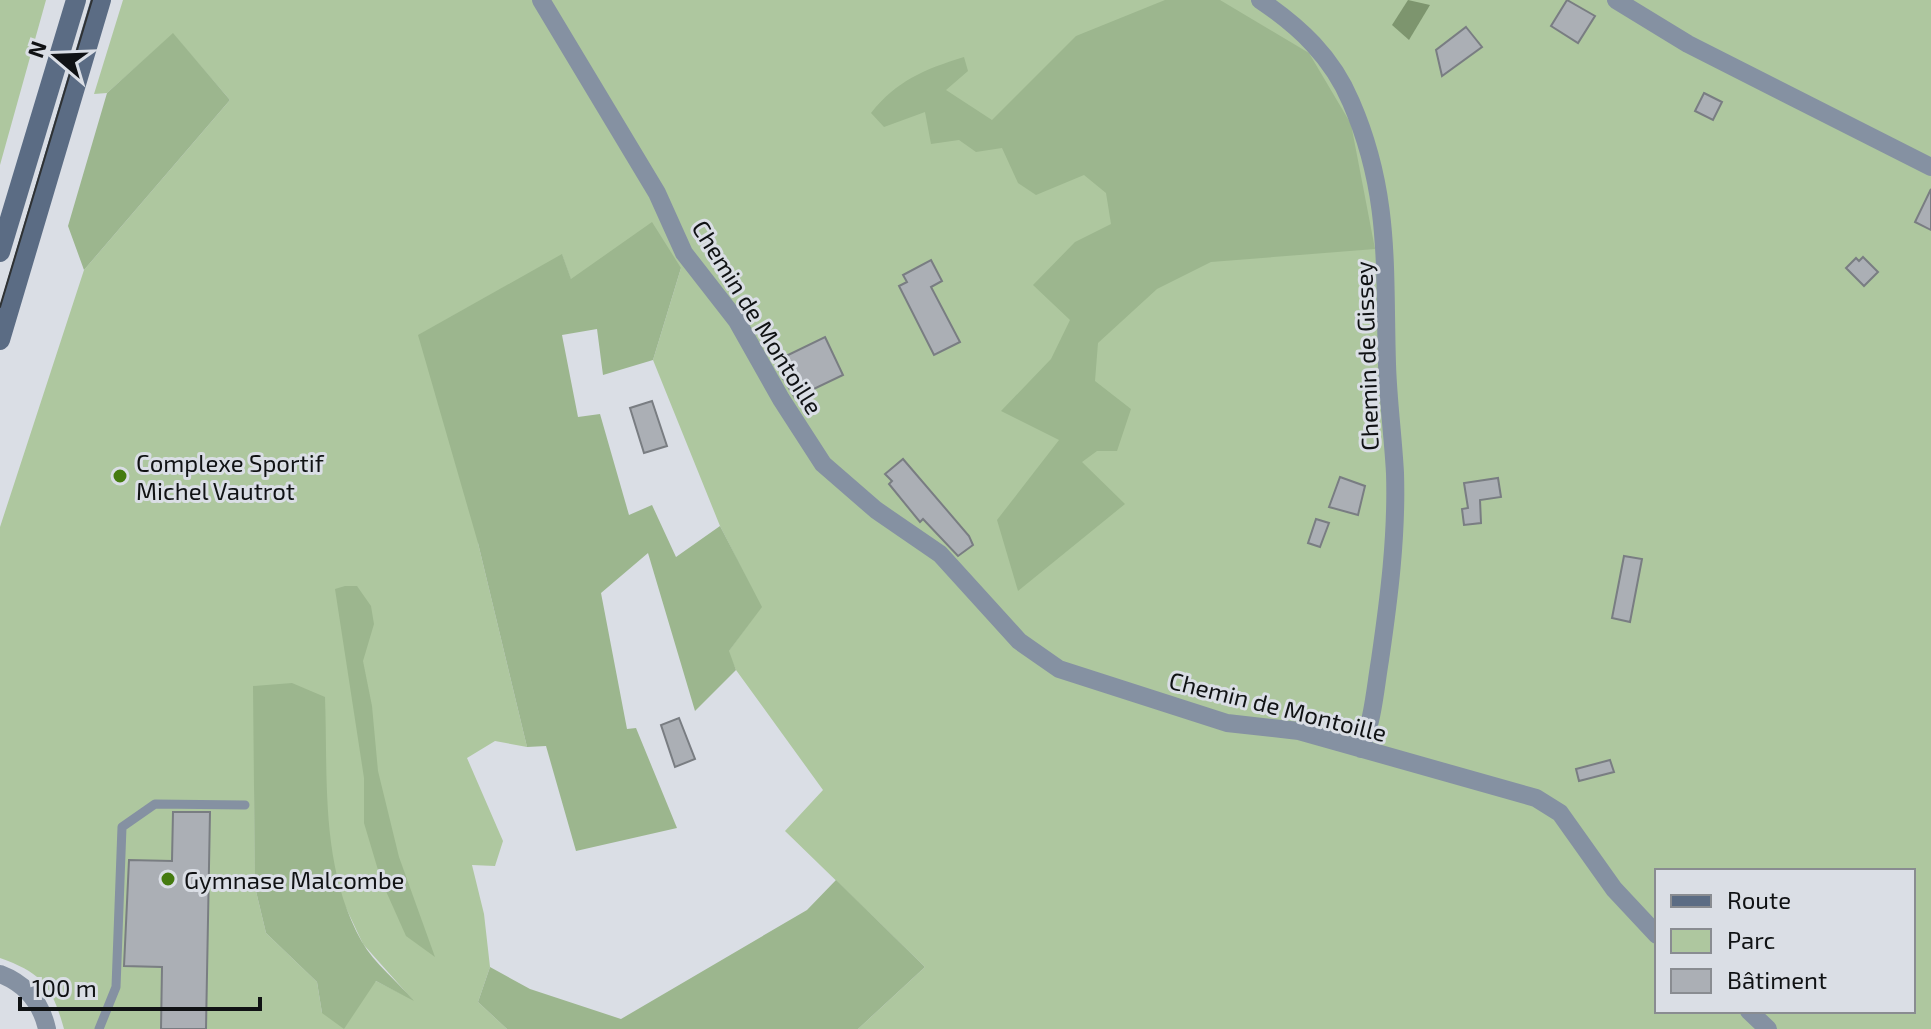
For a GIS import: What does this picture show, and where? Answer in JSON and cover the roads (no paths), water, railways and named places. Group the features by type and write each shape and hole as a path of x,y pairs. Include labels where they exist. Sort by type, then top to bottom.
{"main road":[{"path":"0,252 76,0"},
{"path":"0,340 101,0"}],"street":[{"name":"Chemin de Montoille","path":"541,0 657,193 684,253 737,321 781,399 823,464 876,510 940,554 1019,641 1059,669 1227,723 1299,731 1548,805 1560,813 1614,889 1655,933"},
{"name":"Chemin de Gissey","path":"1260,0 1311,40 1328,60 1351,100 1379,186 1387,266 1387,364 1394,522 1381,651 1369,731 1361,749"},
{"path":"1616,0 1688,44 1931,167"},
{"path":"0,974 14,979 31,993 44,1014 47,1029"},
{"path":"1751,1013 1768,1029"}],"lane":[{"path":"99,1029 116,987 122,827 155,804 245,805"}],"tram line":[{"path":"0,307 92,0"}],"place":[{"name":"Complexe Sportif Michel Vautrot","path":"120,476"},
{"name":"Gymnase Malcombe","path":"168,879"}]}
